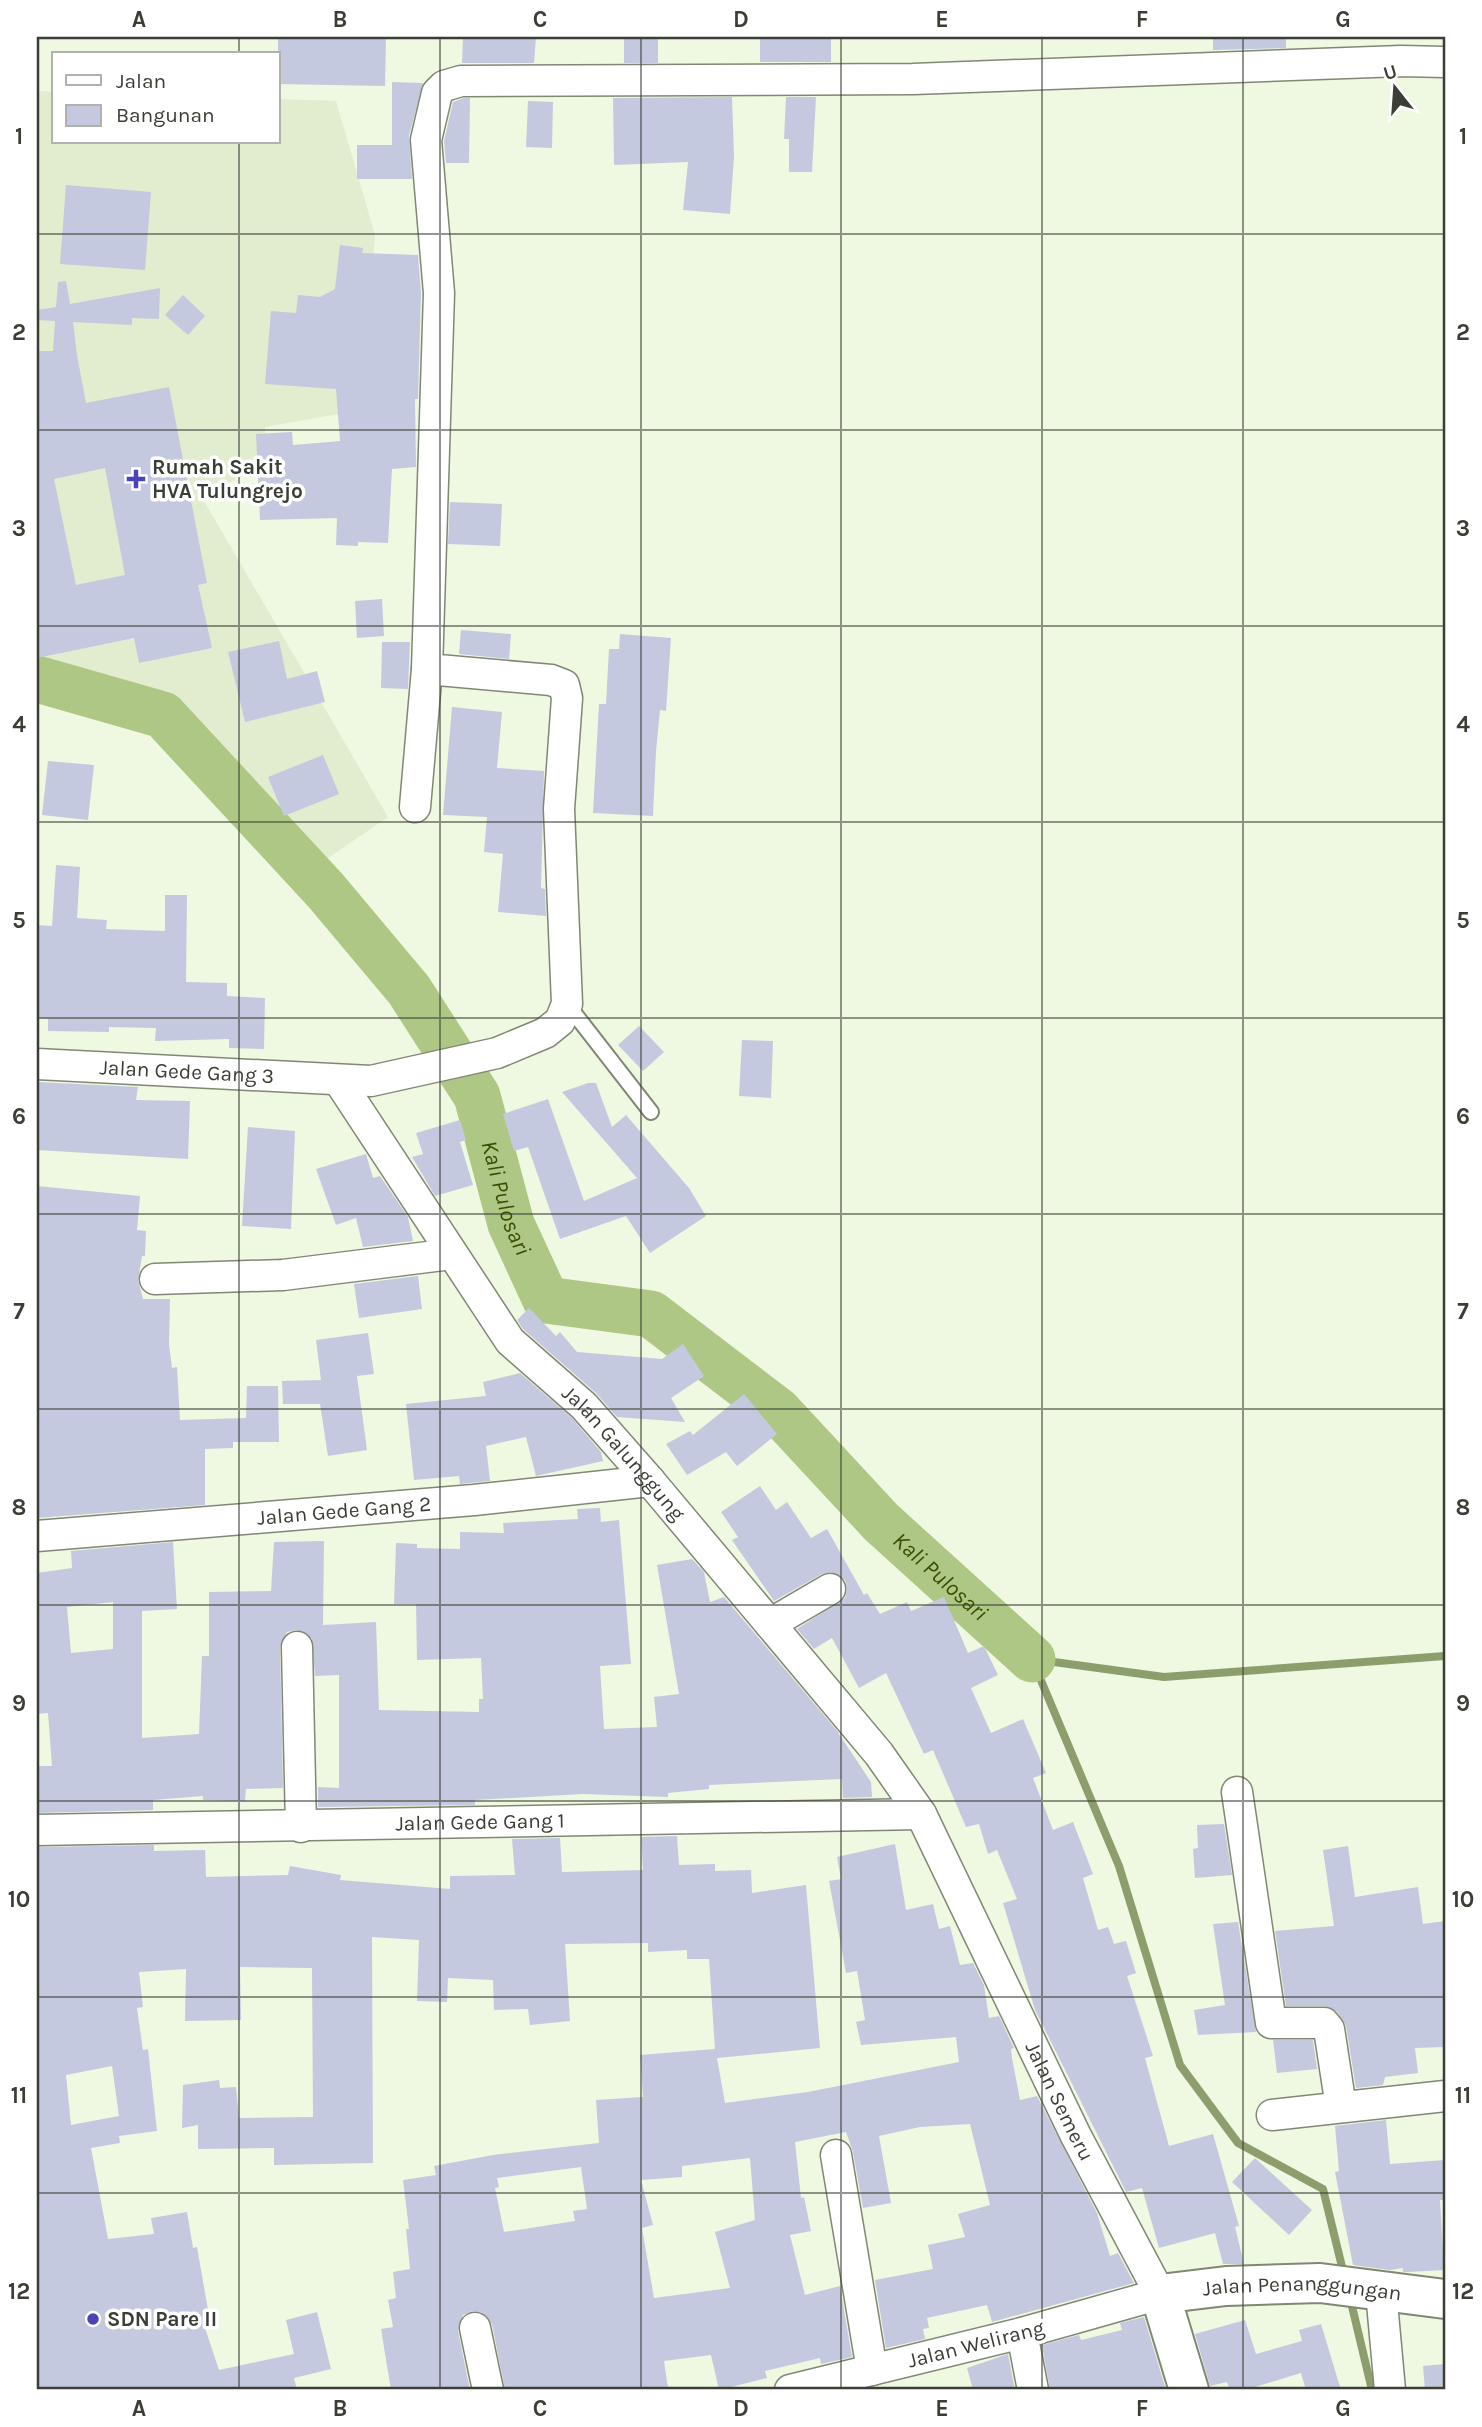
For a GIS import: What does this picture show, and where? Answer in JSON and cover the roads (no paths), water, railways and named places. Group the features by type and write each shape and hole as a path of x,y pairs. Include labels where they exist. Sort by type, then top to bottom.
{"street":[{"path":"415,807 427,669 439,293 426,140 436,93 444,86 461,81 913,79 1401,61 1445,62"},
{"path":"427,669 551,680 564,685 567,698 559,809 557,1019"},
{"name":"Jalan Gede Gang 3","path":"37,1064 371,1081 433,1070 497,1053 557,1019"},
{"name":"Jalan Galunggung","path":"339,1081 510,1341 584,1406 650,1481 879,1754 921,1814"},
{"path":"155,1279 283,1275 452,1254"},
{"name":"Jalan Gede Gang 2","path":"37,1536 474,1500 650,1481"},
{"path":"770,1624 830,1589"},
{"path":"297,1647 301,1827"},
{"path":"1237,1793 1272,2022 1324,2023 1329,2029 1341,2107"},
{"name":"Jalan Gede Gang 1","path":"37,1830 921,1814"},
{"name":"Jalan Semeru","path":"921,1814 1076,2136 1160,2294 1189,2390"},
{"path":"1272,2116 1445,2096"},
{"path":"836,2155 872,2370"},
{"name":"Jalan Penanggungan","path":"1160,2294 1226,2286 1320,2283 1445,2299"},
{"path":"1374,2290 1390,2390"},
{"name":"Jalan Welirang","path":"790,2390 1021,2333 1160,2294"},
{"path":"475,2328 488,2390"},
{"path":"1021,2333 1033,2390"}],"lane":[{"path":"557,1019 651,1112"}],"waterway":[{"name":"Kali Pulosari","path":"37,679 163,715 326,891 409,990 477,1096 511,1224 546,1300 651,1314 778,1411 881,1522 1032,1659"},
{"path":"1032,1659 1164,1677 1445,1656"},
{"path":"1032,1659 1119,1866 1180,2065 1238,2143 1323,2189 1344,2275"},
{"path":"1350,2298 1372,2390"}],"place":[{"name":"Rumah Sakit HVA Tulungrejo","path":"136,479"},
{"name":"SDN Pare II","path":"93,2319"}]}
